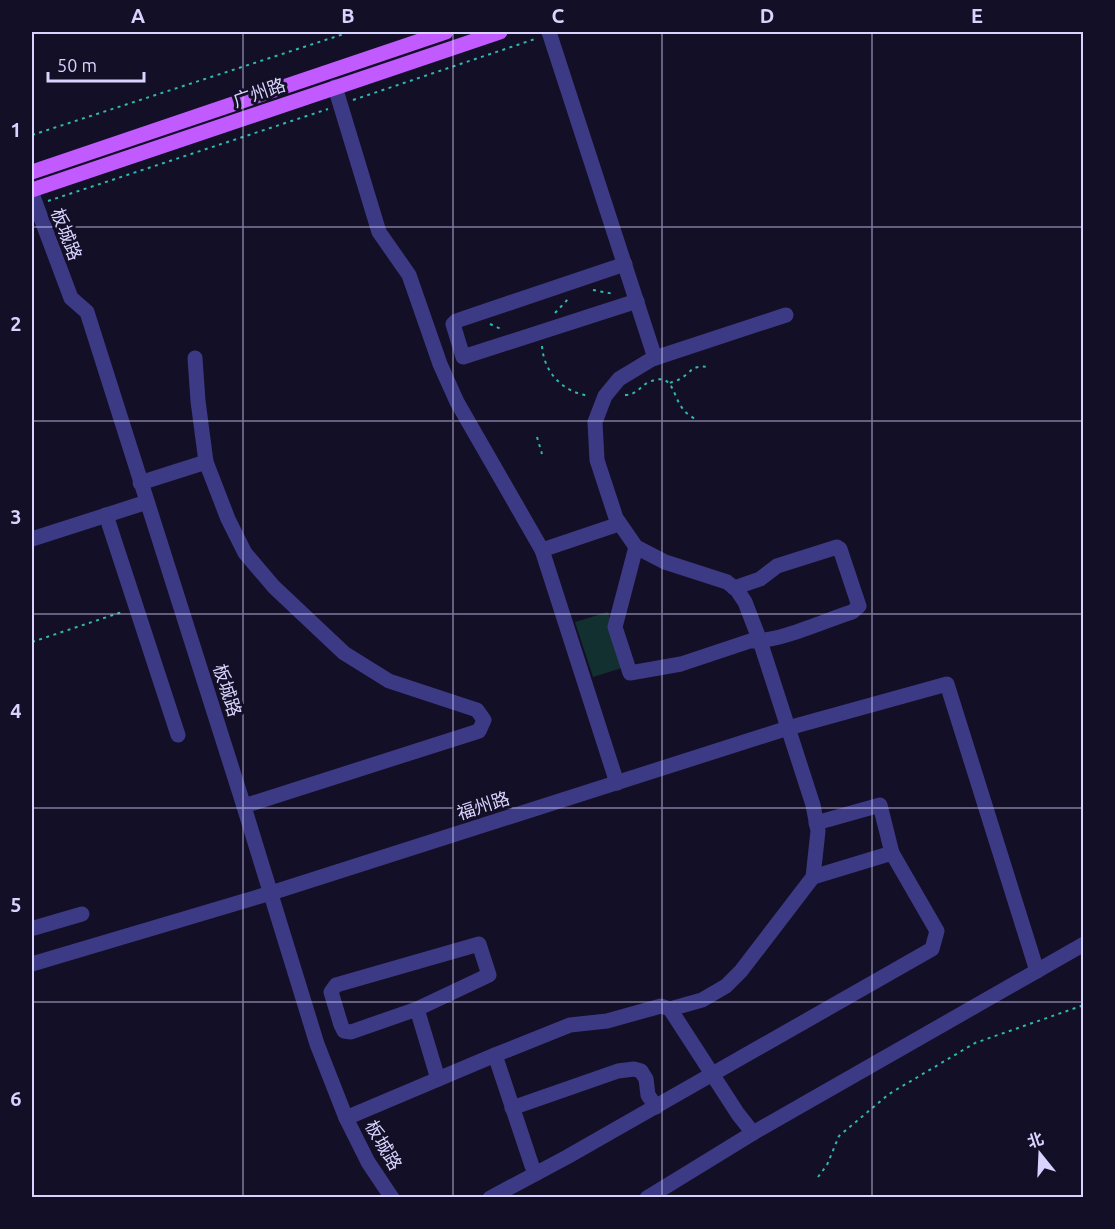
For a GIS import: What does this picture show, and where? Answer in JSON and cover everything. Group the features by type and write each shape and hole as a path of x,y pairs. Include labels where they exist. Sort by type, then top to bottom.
{"main road":[{"name":"广州路","path":"32,172 446,32"},
{"name":"广州路","path":"33,196 335,87 500,32"}],"street":[{"path":"550,33 655,358"},
{"path":"335,87 379,232 409,275 440,364 457,402 542,550 617,783"},
{"name":"板城路","path":"33,196 71,298 87,312 317,1044 346,1118 368,1162 392,1197"},
{"path":"464,357 453,324 456,321 625,264"},
{"path":"440,364 637,301"},
{"path":"346,1118 570,1025 607,1021 662,1006 670,1009 702,1000 726,986 741,971 813,877 818,831 813,805 760,641 745,602 727,582 665,562 636,547 619,524 597,460 595,422 605,396 619,379 655,358 786,315"},
{"path":"195,358 206,462 228,519 245,553 274,587 344,653 389,681 477,710 484,720 479,731 244,806"},
{"path":"140,483 206,462"},
{"path":"32,540 147,502"},
{"path":"106,515 178,735"},
{"path":"542,550 619,524"},
{"path":"636,547 615,627 630,673 681,664 750,641 760,641 857,609 858,606 840,549 833,548 777,566 760,579 734,588"},
{"name":"福州路","path":"32,964 271,893 788,728 946,684 1037,971"},
{"path":"490,1197 656,1107 932,949 937,931 892,853 880,805 816,823"},
{"path":"813,877 892,853"},
{"path":"32,927 82,914"},
{"path":"479,944 489,975 417,1008 351,1032 345,1031 331,992 336,985 479,944"},
{"path":"647,1197 753,1133 1083,944"},
{"path":"417,1008 438,1079"},
{"path":"670,1009 738,1114 753,1133"},
{"path":"495,1055 532,1166 537,1173"},
{"path":"512,1108 618,1071 634,1069 641,1071 646,1079 648,1095 656,1107"}],"path":[{"path":"32,135 350,32"},
{"path":"33,196 340,105 550,33"},
{"path":"589,290 617,294"},
{"path":"569,299 560,306 544,331 542,346 544,359 553,377 560,384 578,394 630,395 645,383 658,378 670,383 680,379 696,367 709,367"},
{"path":"670,383 677,402 697,421"},
{"path":"537,437 542,454"},
{"path":"32,642 136,607"},
{"path":"818,1177 827,1165 839,1136 889,1094 975,1043 1083,1005"}],"green space":[{"path":"608,612 625,667 593,677 575,622"}]}
